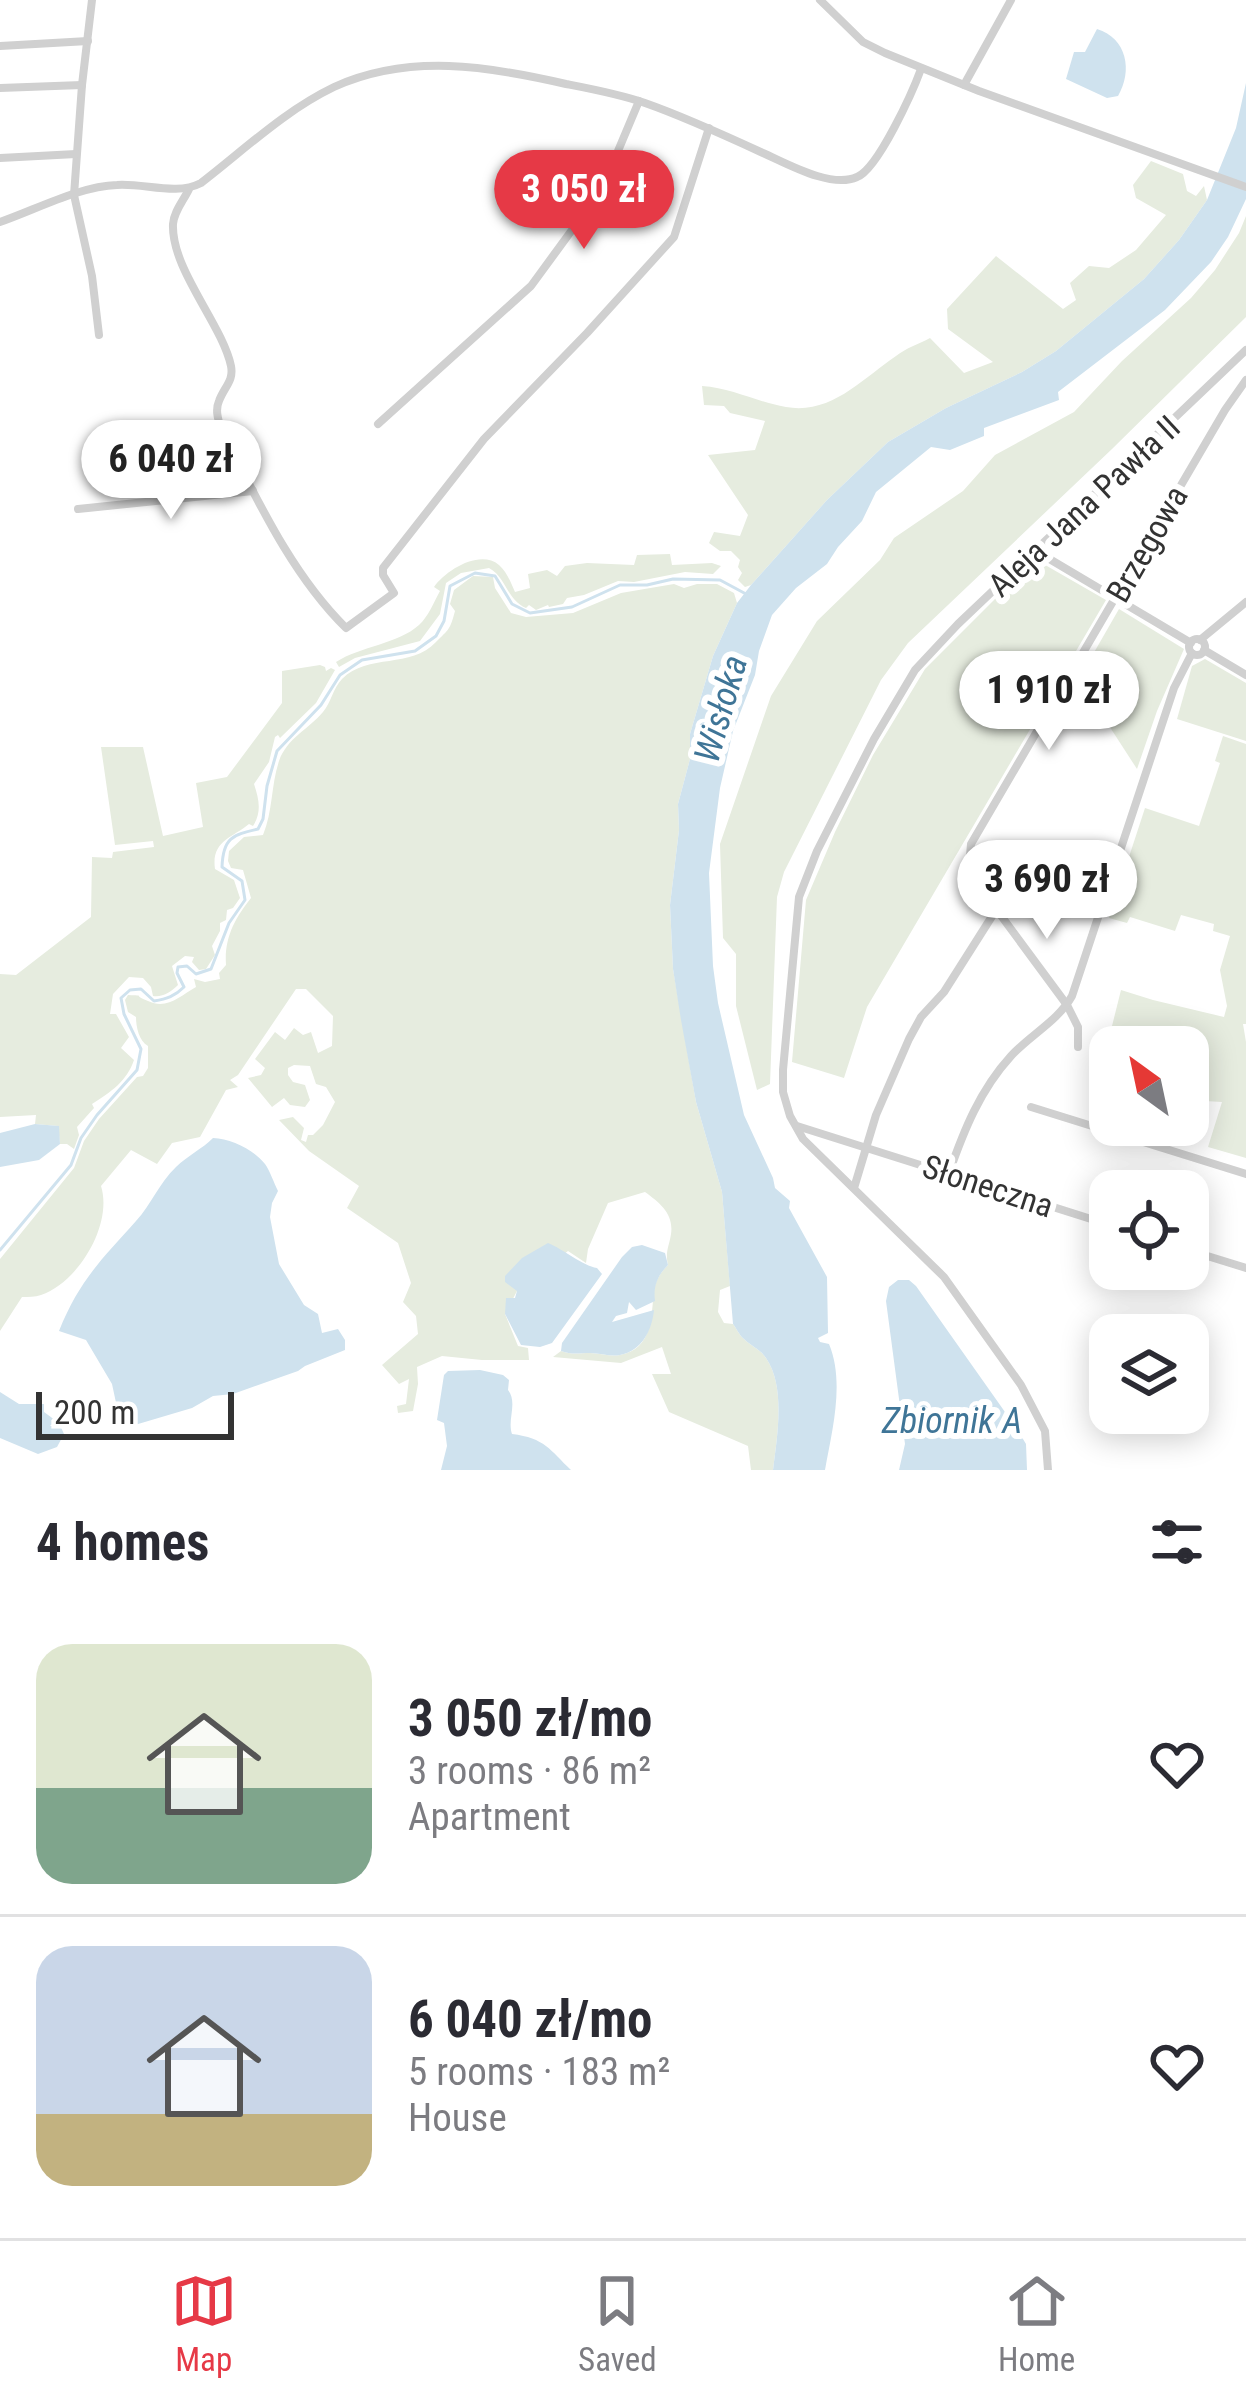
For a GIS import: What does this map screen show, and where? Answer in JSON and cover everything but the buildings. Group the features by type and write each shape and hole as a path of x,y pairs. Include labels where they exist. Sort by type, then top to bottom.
{"street":[{"path":"92,0 74,195 99,335"},
{"path":"820,0 863,42 921,69 1246,187"},
{"path":"964,85 1011,0"},
{"path":"0,46 88,41"},
{"path":"0,223 117,184 189,189 288,114 331,88 384,70 446,64 492,69 639,101 803,171 839,180 859,177 894,126 921,69"},
{"path":"0,88 82,85"},
{"path":"377,424 547,267 602,189 639,101"},
{"path":"189,189 173,225 198,300 232,371 219,398 220,429 318,596 346,628 394,592 383,568 470,458 674,237 709,128"},
{"path":"0,158 76,154"},
{"name":"Aleja Jana Pawła II","path":"1048,1470 1040,1418 944,1276 810,1148 795,1125 783,1092 783,1070 800,897 865,758 932,649 1246,350"},
{"name":"Brzegowa","path":"1067,1004 969,867 970,844 1234,393 1246,380"},
{"path":"78,509 254,491"},
{"path":"1036,551 1246,675"},
{"path":"949,1173 987,1085 1067,1004 1174,688 1197,646 1246,602"},
{"path":"854,1188 876,1115 908,1039 996,910"},
{"path":"1067,1004 1078,1027 1078,1047"},
{"path":"1031,1107 1246,1174"},
{"name":"Słoneczna","path":"795,1125 1089,1218"},
{"path":"1209,1257 1246,1268"}],"shaded area":[{"path":"1151,161 1183,174 1187,191 1196,196 1204,186 1207,200 1144,279 1056,351 888,442 745,587 738,580 740,560 709,543 714,532 740,536 748,515 708,455 755,450 765,421 730,413 724,406 704,405 702,386 802,408 845,393 900,353 930,338 964,373 993,362 948,329 947,309 996,256 1063,309 1076,300 1070,283 1089,266 1109,268 1136,250 1166,215 1136,198 1133,185"},
{"path":"1246,216 1246,317 908,643 881,680 784,872 777,897 770,1084 757,1090 736,1006 736,954 723,938 720,844 771,696 817,621 880,560 894,538 963,491 995,455 1074,412 1191,298 1215,270"},
{"path":"670,554 672,565 721,566 713,574 685,572 618,581 536,610 519,604 489,568 461,573 446,583 440,614 420,641 355,658 339,667 336,662 410,631 431,609 440,591 434,587 439,581 473,560 499,565 515,592 530,588 528,574 547,570 557,576 565,566 634,565 637,555"},
{"path":"1040,562 1106,600 867,1007 844,1078 792,1062 806,900 873,755 925,669 1027,567"},
{"path":"473,576 493,577 511,613 526,617 573,613 621,593 674,584 684,588 717,584 734,593 737,603 713,656 690,734 690,759 678,804 670,905 673,969 696,1102 722,1192 730,1286 720,1290 718,1312 724,1323 733,1324 764,1355 772,1370 778,1412 773,1470 751,1470 748,1446 669,1412 652,1374 671,1374 662,1347 621,1363 553,1357 561,1351 620,1355 631,1352 644,1339 656,1284 668,1265 671,1227 665,1210 645,1192 608,1203 586,1263 568,1251 517,1291 505,1314 518,1346 528,1348 529,1360 442,1356 417,1367 413,1411 398,1413 397,1406 406,1404 409,1379 399,1384 382,1365 418,1334 416,1316 403,1302 411,1283 398,1243 347,1208 359,1186 309,1151 279,1120 293,1117 304,1128 301,1140 306,1142 323,1125 335,1102 326,1087 316,1084 310,1066 288,1068 293,1082 305,1085 310,1100 305,1107 290,1105 284,1098 272,1107 248,1078 261,1075 265,1068 255,1059 275,1032 285,1040 294,1028 303,1035 311,1032 318,1053 332,1046 333,1016 306,989 296,989 230,1080 238,1087 226,1090 200,1137 172,1143 157,1164 131,1150 101,1186 102,1217 80,1265 55,1288 22,1297 0,1331 0,1259 74,1168 99,1119 148,1068 148,1046 142,1041 136,1017 128,1012 128,995 167,1003 196,987 194,979 220,979 232,929 251,898 243,870 231,868 229,851 244,837 263,835 283,753 323,712 339,683 352,671 414,656 436,642 452,622 454,590"},
{"path":"1119,609 1184,649 1137,769 1093,701 1073,689"},
{"path":"1205,659 1246,683 1246,741 1177,719 1192,666"},
{"path":"320,665 326,671 335,670 316,703 280,738 275,737 269,762 254,784 259,805 253,826 230,837 216,852 215,869 234,880 240,898 220,923 212,946 215,955 206,969 199,970 192,962 194,957 185,956 172,966 178,985 167,993 153,996 143,978 129,977 113,994 110,1014 116,1014 129,1037 121,1048 134,1060 123,1080 92,1104 94,1108 77,1127 74,1149 60,1144 58,1126 35,1124 36,1115 0,1117 0,974 16,975 91,917 92,857 112,858 113,852 154,847 153,841 115,845 101,747 143,747 163,836 203,827 196,783 227,777 282,703 282,671"},
{"path":"1223,736 1246,744 1246,1158 1208,1147 1222,1102 1209,1101 1209,1026 1112,1026 1121,990 1224,1017 1227,1006 1220,970 1230,936 1213,931 1214,924 1181,915 1175,931 1130,917 1127,923 1109,918 1145,808 1199,826 1220,763 1215,761"}],"water":[{"path":"1097,29 1115,40 1124,56 1125,76 1118,96 1107,98 1066,79 1074,52 1085,52"},
{"name":"Wisłoka","path":"1246,83 1246,199 1211,262 1165,310 1058,392 1059,400 984,428 984,436 950,450 931,447 876,492 862,521 827,564 772,615 759,651 720,788 709,873 713,966 744,1115 775,1188 790,1201 789,1208 827,1277 828,1333 818,1338 829,1344 837,1390 825,1470 773,1470 776,1383 766,1358 733,1324 722,1192 696,1102 673,969 670,905 678,804 690,759 690,734 713,656 737,603 751,585 827,500 888,442 1056,351 1144,279 1207,200 1236,128"},
{"path":"35,1124 59,1126 60,1144 39,1160 0,1167 0,1133"},
{"path":"213,1138 241,1146 267,1167 278,1191 270,1217 279,1264 304,1305 318,1314 322,1333 338,1329 345,1350 298,1371 128,1427 118,1412 112,1384 86,1340 59,1331 83,1285 170,1173"},
{"path":"548,1243 602,1274 552,1343 521,1345 505,1314 506,1298 515,1298 517,1291 505,1282 505,1276 522,1258"},
{"path":"642,1245 665,1253 668,1265 657,1281 655,1301 636,1310 629,1302 627,1313 612,1322 654,1310 644,1338 620,1355 561,1351 622,1257"},
{"name":"Zbiornik A","path":"898,1280 916,1286 1017,1429 1026,1444 1027,1470 899,1470 905,1444 886,1301 889,1287"},
{"path":"480,1370 509,1380 512,1434 540,1442 571,1470 441,1470 447,1446 444,1423 437,1420 444,1375"},
{"path":"0,1392 19,1404 44,1404 44,1412 59,1423 64,1434 57,1447 38,1454 0,1438"}],"waterway":[{"path":"0,1250 71,1165 81,1138 137,1070 141,1049 121,998 130,990 141,989 154,1001 167,998 184,987 178,967 187,966 196,974 211,969 229,923 245,900 242,881 222,867 224,850 235,836 258,829 277,751 321,705 340,675 362,660 415,651 436,636 444,621 450,586 475,573 495,576 512,604 530,613 572,607 620,585 673,579 720,580 746,594"}]}
